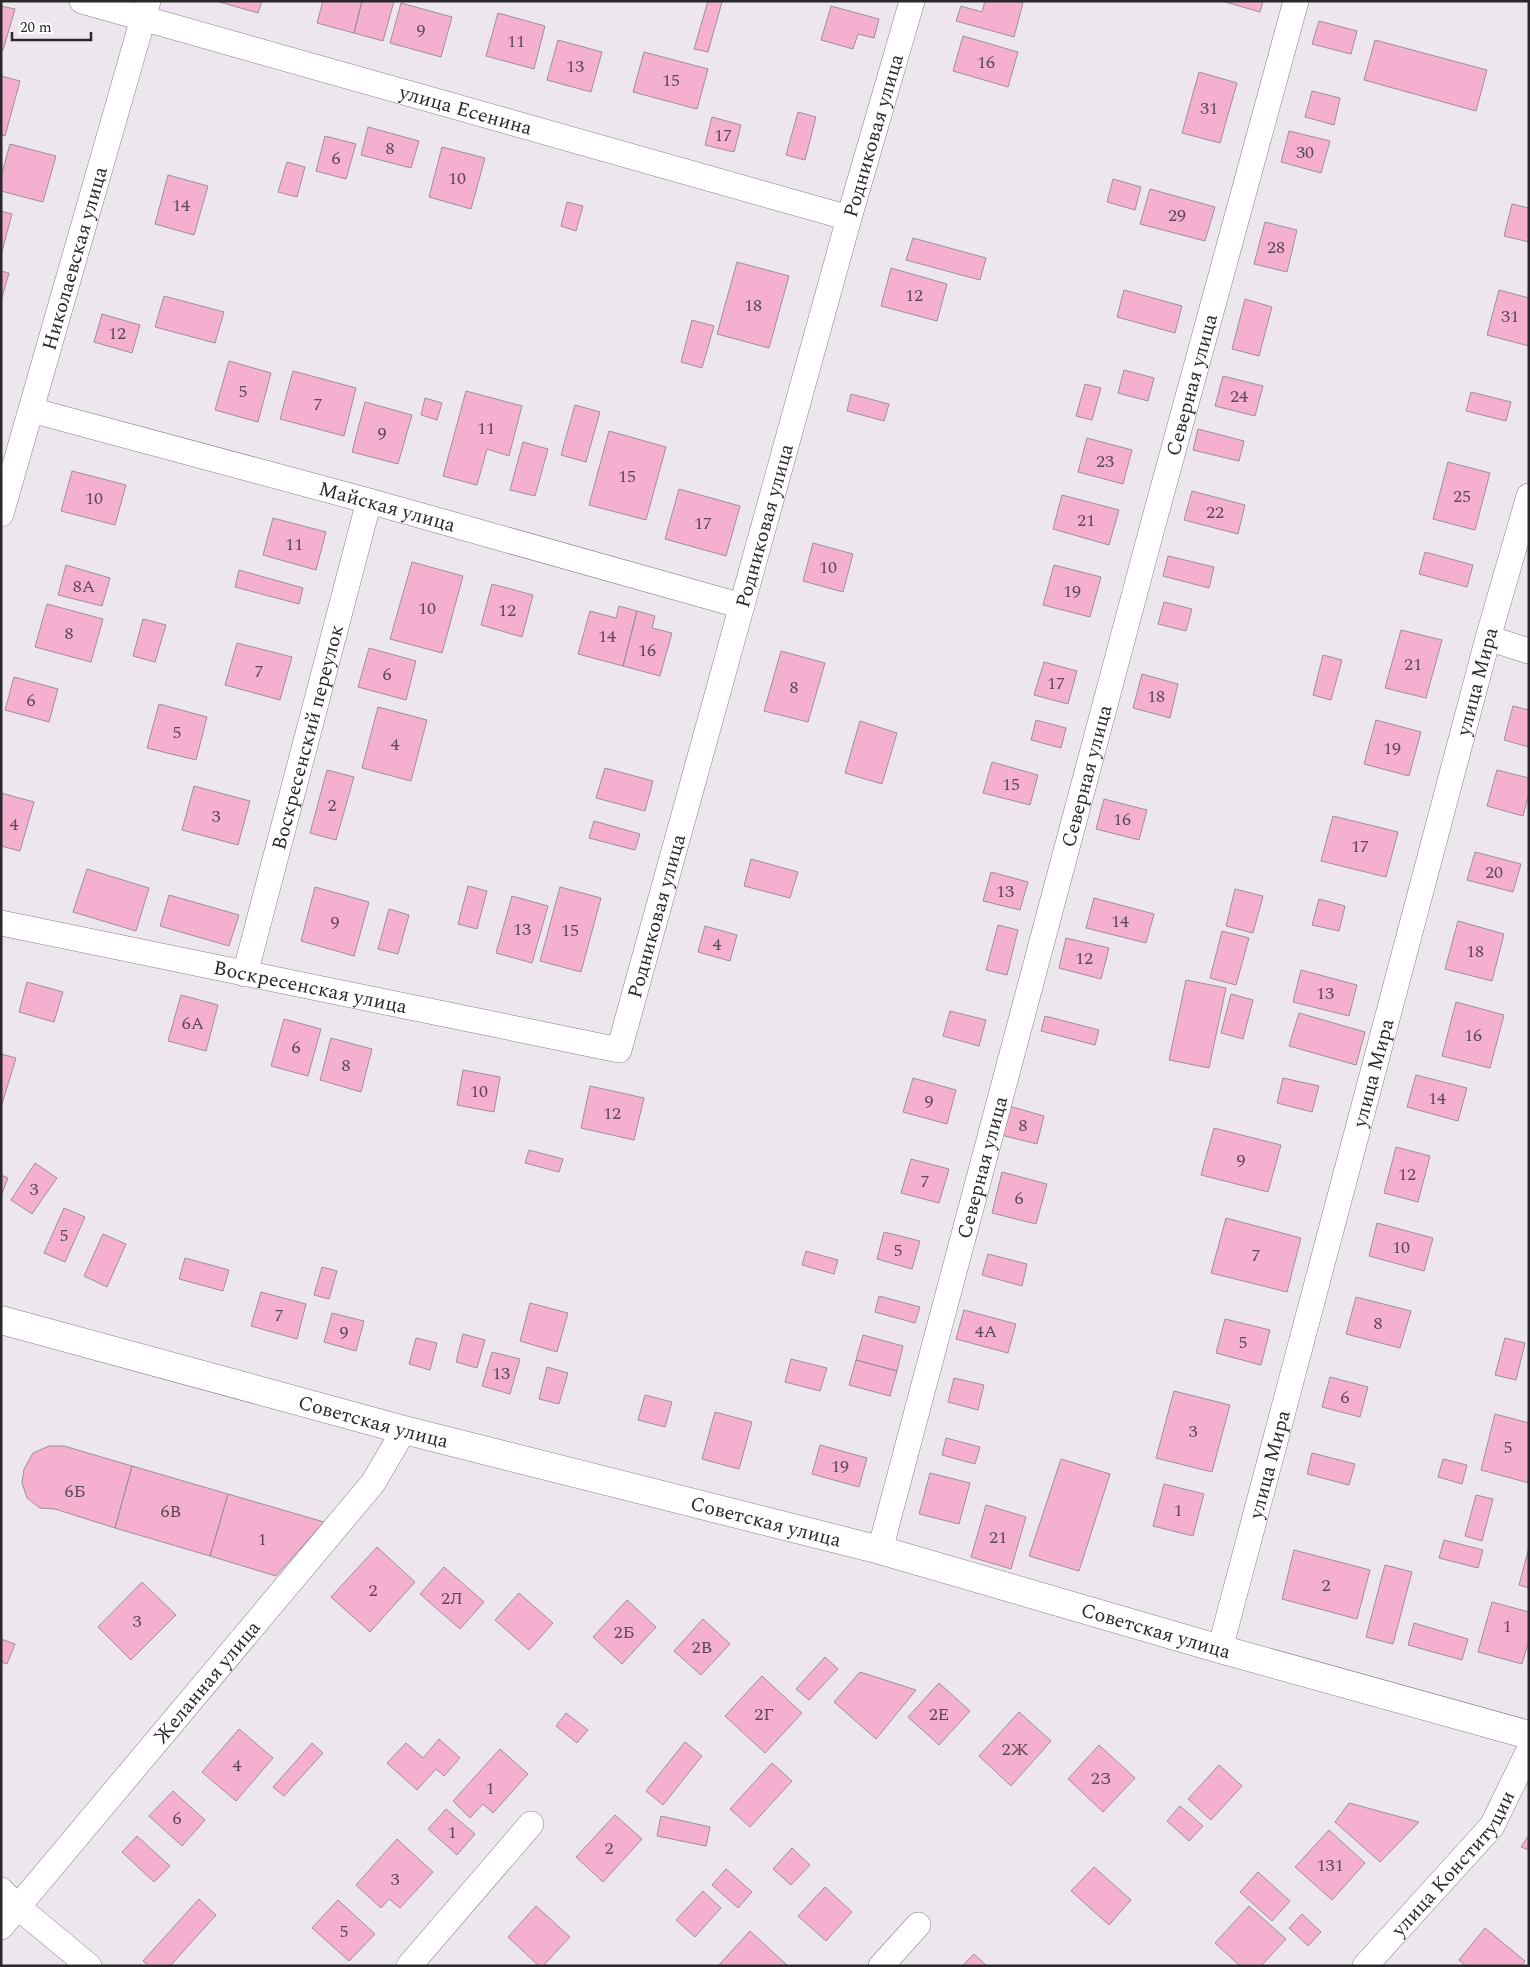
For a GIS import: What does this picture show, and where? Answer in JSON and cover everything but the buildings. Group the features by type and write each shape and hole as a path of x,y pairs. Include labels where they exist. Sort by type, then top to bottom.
{"main road":[{"name":"Советская улица","path":"1,1320 404,1430 880,1550 1220,1649 1529,1734"}],"street":[{"name":"улица Есенина","path":"82,1 146,10 849,218"},
{"name":"Родниковая улица","path":"619,1050 849,218 912,1"},
{"name":"Северная улица","path":"880,1550 1153,522 1296,1"},
{"name":"Николаевская улица","path":"1,514 146,10"},
{"name":"Майская улица","path":"31,410 369,500 742,606"},
{"name":"улица Мира","path":"1220,1649 1488,638 1529,496"},
{"name":"Воскресенский переулок","path":"245,974 369,500"},
{"path":"1488,638 1529,651"},
{"name":"Воскресенская улица","path":"1,923 619,1050"},
{"name":"Желанная улица","path":"1,1927 19,1908 373,1483 404,1430"},
{"name":"улица Конституции","path":"1365,1966 1492,1826 1529,1750"},
{"path":"409,1966 531,1824"},
{"path":"1,1890 19,1908 89,1966"},
{"path":"881,1966 918,1925"}]}
